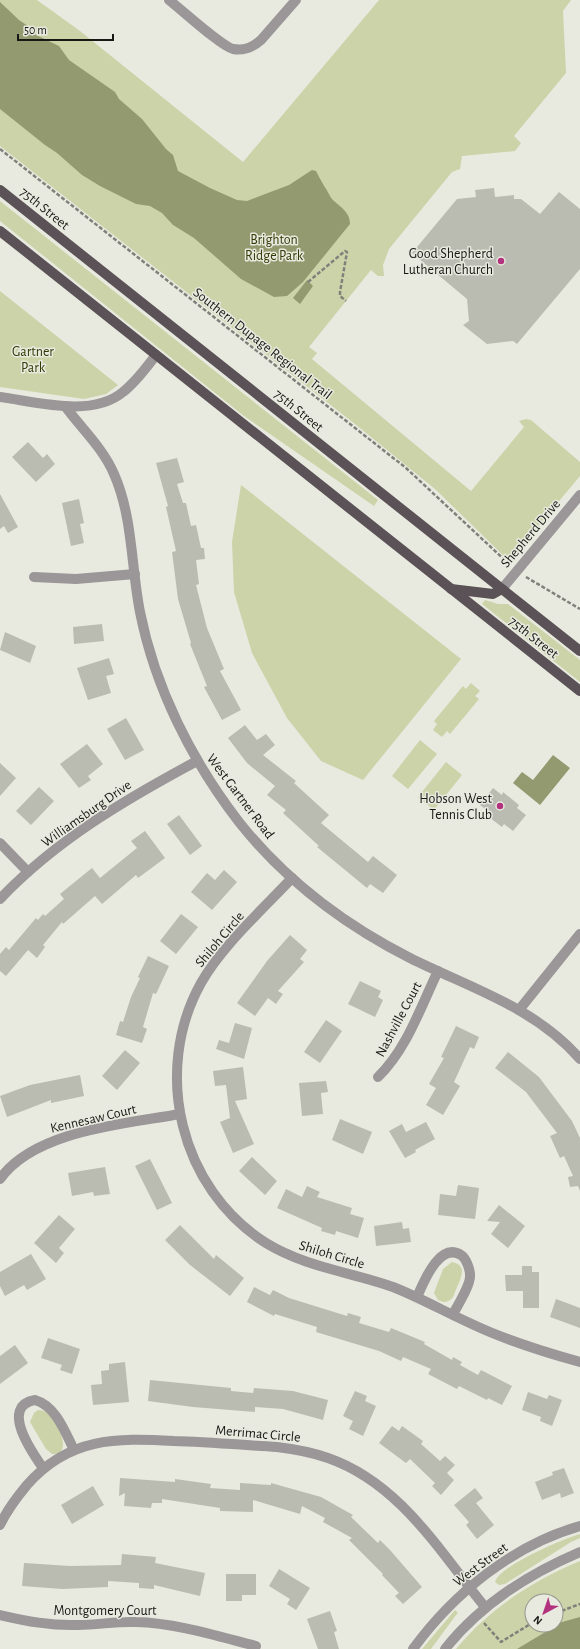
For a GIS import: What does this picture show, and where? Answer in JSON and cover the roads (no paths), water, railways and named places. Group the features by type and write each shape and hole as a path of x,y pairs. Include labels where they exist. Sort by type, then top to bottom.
{"main road":[{"name":"75th Street","path":"0,190 580,651"},
{"name":"75th Street","path":"0,231 580,692"},
{"path":"451,589 493,594 502,589"}],"street":[{"path":"169,0 226,46 242,50 255,46 296,0"},
{"path":"0,396 65,406 79,407 93,405 114,399 131,385 156,355"},
{"name":"West Gartner Road","path":"65,406 101,450 115,476 121,492 146,635 170,708 197,761 239,822 292,878 328,908 370,936 519,1010 543,1025 580,1058"},
{"name":"Shepherd Drive","path":"502,589 580,495"},
{"path":"34,577 76,579 135,574"},
{"name":"Williamsburg Drive","path":"0,899 28,872 64,842 145,789 197,761"},
{"path":"0,843 28,872"},
{"name":"Shiloh Circle","path":"292,878 213,964 198,990 183,1028 177,1056 176,1089 184,1136 201,1174 215,1195 243,1226 265,1242 290,1256 311,1264 393,1287 515,1342 580,1362"},
{"path":"519,1010 580,934"},
{"name":"Nashville Court","path":"378,1077 389,1066 400,1049 438,971"},
{"name":"Kennesaw Court","path":"0,1179 5,1171 50,1142 78,1133 180,1114"},
{"path":"417,1297 428,1272 436,1262 445,1255 462,1255 467,1263 471,1275 453,1314"},
{"path":"43,1468 18,1427 16,1417 18,1409 21,1405 35,1400 48,1406 60,1422 74,1450"},
{"name":"Merrimac Circle","path":"0,1525 17,1498 43,1468 58,1457 94,1443 128,1439 277,1447 301,1450 329,1458 357,1471 394,1498 411,1514 486,1607"},
{"name":"West Street","path":"413,1649 436,1620 469,1587 515,1555 551,1536 580,1526"},
{"path":"445,1649 454,1638 486,1607 530,1575 580,1552"},
{"name":"Montgomery Court","path":"0,1614 22,1620 55,1625 79,1626 135,1622 159,1624 256,1646"}],"place":[{"name":"Good Shepherd Lutheran Church","path":"501,261"},
{"name":"Hobson West Tennis Club","path":"500,806"}],"park label":[{"name":"Brighton Ridge Park","path":"274,248"},
{"name":"Gartner Park","path":"33,360"}]}
